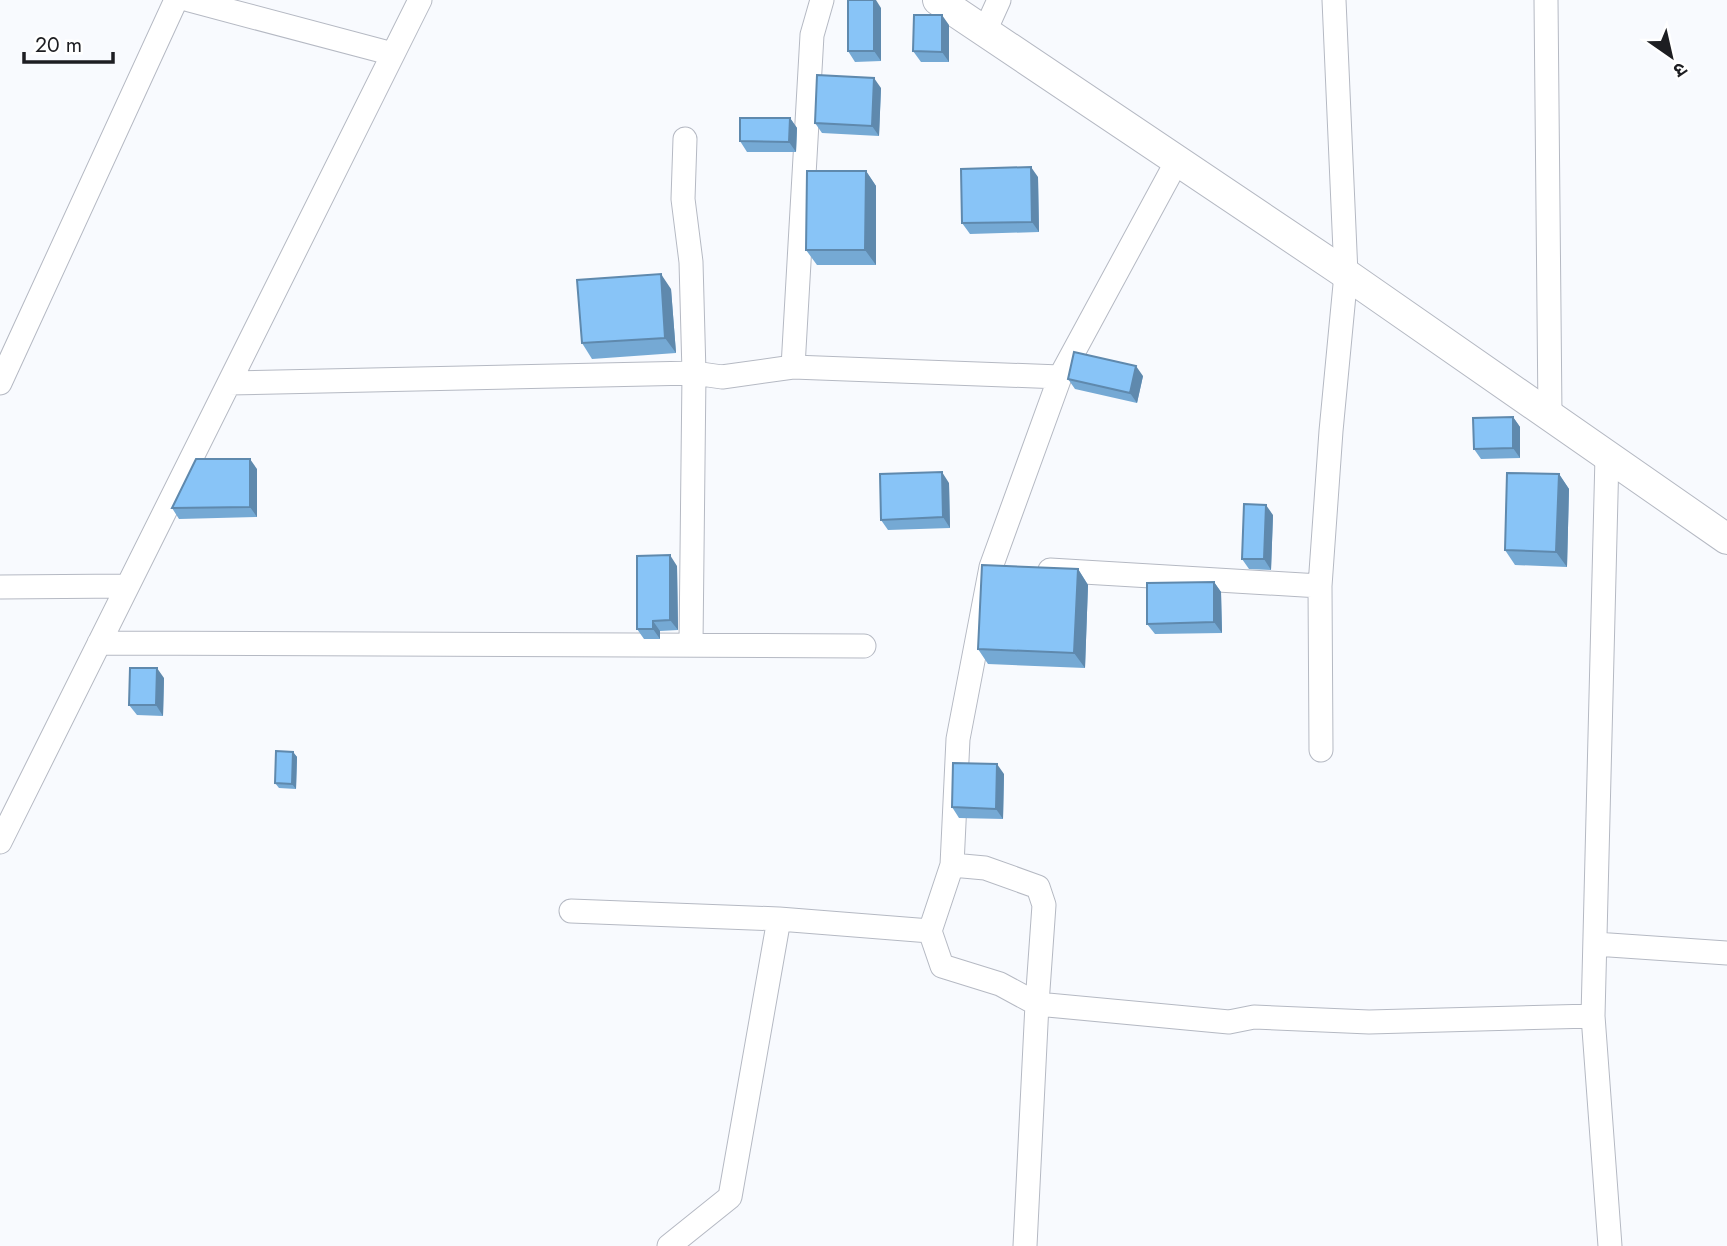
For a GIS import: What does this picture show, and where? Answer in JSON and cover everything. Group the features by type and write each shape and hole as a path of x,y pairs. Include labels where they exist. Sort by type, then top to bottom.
{"street":[{"path":"0,383 176,0"},
{"path":"189,0 393,54"},
{"path":"0,842 420,0"},
{"path":"793,367 812,35 822,0"},
{"path":"938,0 1346,274 1727,539"},
{"path":"985,32 999,0"},
{"path":"1321,750 1320,586 1346,274 1334,0"},
{"path":"1546,0 1550,415"},
{"path":"685,139 683,200 691,262 694,373 691,644"},
{"path":"1178,161 1060,377 991,567 958,739 952,865 930,931 942,965 1000,984 1037,1004 1229,1022 1254,1017 1369,1022 1594,1016"},
{"path":"229,383 694,373 722,377 793,367 1060,377"},
{"path":"1607,456 1594,1016 1610,1246"},
{"path":"991,567 1320,586"},
{"path":"0,587 127,586"},
{"path":"99,643 864,646"},
{"path":"952,865 985,868 1038,887 1044,905 1025,1246"},
{"path":"571,911 779,919 930,931"},
{"path":"669,1246 730,1197 779,919"},
{"path":"1595,944 1727,953"}],"building":[{"path":"848,0 874,0 874,51 848,51"},
{"path":"914,15 942,15 942,52 913,51"},
{"path":"817,75 874,78 872,126 815,123"},
{"path":"740,118 790,118 789,142 740,141"},
{"path":"1031,167 1032,222 962,223 961,169"},
{"path":"807,171 866,171 865,250 806,250"},
{"path":"661,274 665,338 582,343 577,280"},
{"path":"1074,352 1136,366 1130,393 1068,379"},
{"path":"1513,417 1513,448 1474,449 1473,418"},
{"path":"196,459 250,459 250,507 172,508"},
{"path":"942,472 943,517 881,520 880,474"},
{"path":"1507,473 1559,474 1556,552 1505,550"},
{"path":"1244,504 1266,505 1264,559 1242,559"},
{"path":"670,555 670,620 653,621 653,629 637,629 637,556"},
{"path":"982,565 1078,569 1074,653 978,649"},
{"path":"1214,582 1214,622 1147,624 1147,583"},
{"path":"130,668 157,668 156,705 129,705"},
{"path":"276,751 293,752 292,784 275,783"},
{"path":"953,763 997,764 996,809 952,807"}]}
